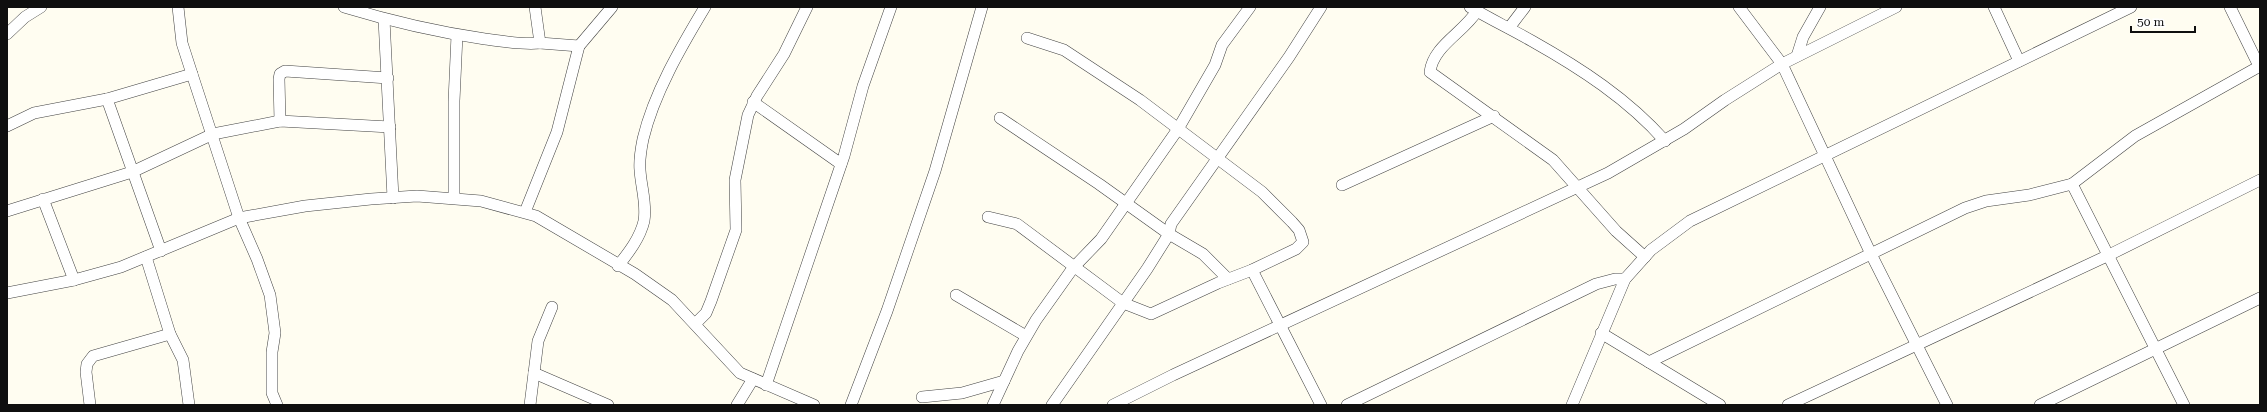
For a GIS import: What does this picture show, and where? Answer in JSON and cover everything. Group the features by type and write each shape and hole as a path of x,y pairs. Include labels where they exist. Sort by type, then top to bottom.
{"street":[{"path":"7,34 25,17 41,7"},
{"path":"178,7 182,43 240,218 270,295 275,333 272,352 272,393 277,405"},
{"path":"344,7 384,19 457,35 520,44 540,42 579,46"},
{"path":"535,7 540,42"},
{"path":"525,212 557,132 579,46 612,7"},
{"path":"618,266 633,246 644,220 644,194 639,168 640,156 653,109 669,73 705,7"},
{"path":"696,323 706,313 712,301 734,239 737,222 736,176 743,143 744,127 754,102 784,54 807,7"},
{"path":"766,385 841,164 863,86 891,7"},
{"path":"851,405 887,311 935,171 982,7"},
{"path":"993,405 1026,336 1073,268 1101,239 1178,129 1218,59 1222,46 1250,7"},
{"path":"1509,28 1525,7"},
{"path":"1739,7 1782,64 1826,155 1871,254 1946,405"},
{"path":"1797,56 1803,37 1820,7"},
{"path":"1113,405 1279,325 1577,188 1631,161 1665,141 1782,64 1896,7"},
{"path":"1994,7 2019,61"},
{"path":"1572,405 1625,279 1668,235 1690,221 2131,7"},
{"path":"1649,362 1975,204 2029,195 2072,184 2135,136 2260,67 2230,7"},
{"path":"1052,405 1169,234 1171,224 1216,158 1289,57 1315,9"},
{"path":"1645,257 1616,231 1547,155 1430,72 1431,64 1440,49 1466,27 1474,9 1555,54 1606,87 1636,111 1665,141"},
{"path":"384,19 393,198"},
{"path":"454,198 454,101 457,35"},
{"path":"988,217 1016,224 1073,268 1123,303 1151,314 1228,279 1252,270 1302,245 1303,238 1292,222 1271,200 1178,129 1074,56 1054,45 1026,38"},
{"path":"280,121 279,79 280,74 285,71 388,78"},
{"path":"7,126 34,113 106,98 192,74"},
{"path":"106,98 161,251"},
{"path":"754,102 841,164"},
{"path":"1342,185 1494,116"},
{"path":"1000,118 1126,203 1169,234 1203,254 1228,279"},
{"path":"7,211 132,172 213,134 280,121 390,126"},
{"path":"1788,405 2109,255 2260,180"},
{"path":"2072,184 2184,405"},
{"path":"7,293 74,280 121,267 240,218 306,206 393,198 454,198 481,201 536,216 618,266 651,284 672,300 696,323 740,373 814,405"},
{"path":"43,199 74,280"},
{"path":"146,257 170,334 183,360 189,405"},
{"path":"1252,270 1321,405"},
{"path":"1347,405 1596,284 1625,279"},
{"path":"956,295 1026,336"},
{"path":"2040,405 2260,298"},
{"path":"530,405 538,341 552,307"},
{"path":"1601,333 1720,405"},
{"path":"90,405 86,372 87,364 93,356 170,334"},
{"path":"534,373 608,405"},
{"path":"736,405 753,379"},
{"path":"922,397 962,393 1004,380"}]}
